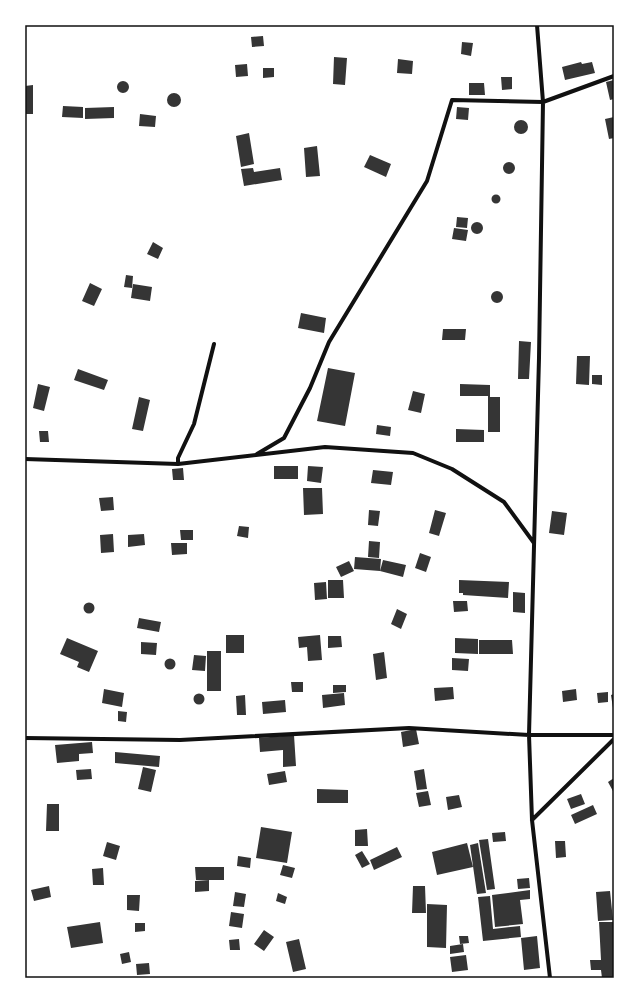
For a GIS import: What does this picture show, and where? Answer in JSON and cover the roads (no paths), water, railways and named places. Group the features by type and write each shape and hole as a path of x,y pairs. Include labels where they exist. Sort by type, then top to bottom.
{"street":[{"path":"537,25 543,102 529,735 532,820 550,978"},
{"path":"257,454 284,438 310,388 328,342 426,181 452,100 543,102 614,76"},
{"path":"178,464 178,458 194,424 214,344"},
{"path":"25,459 178,464 325,447 413,453 452,469 504,502 534,544"},
{"path":"25,738 180,740 409,728 529,735 614,735"},
{"path":"532,820 614,738"}]}
